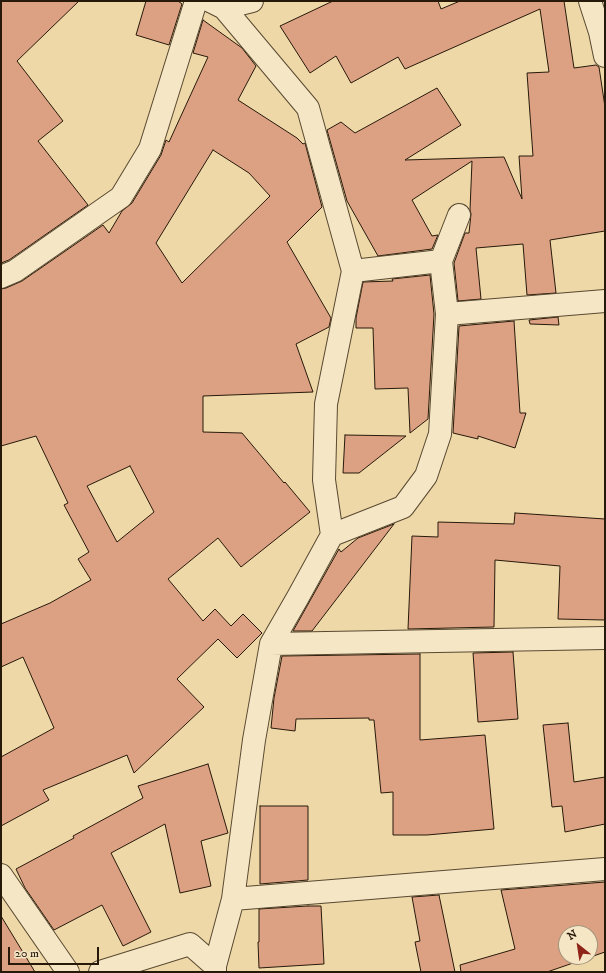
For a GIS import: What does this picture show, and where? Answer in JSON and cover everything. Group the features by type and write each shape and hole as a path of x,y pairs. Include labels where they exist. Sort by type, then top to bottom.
{"street":[{"path":"1,277 15,271 121,197 150,150 196,1"},
{"path":"217,4 252,1"},
{"path":"590,1 600,32 605,56"},
{"path":"215,969 233,900 254,740 271,644 332,535 324,480 326,404 353,271 308,108 217,4"},
{"path":"332,535 404,507 426,476 440,434 447,314 441,261 459,215"},
{"path":"353,271 441,261"},
{"path":"447,314 605,300"},
{"path":"271,644 605,638"},
{"path":"233,900 605,869"},
{"path":"1,875 68,972"},
{"path":"100,972 190,944 215,969"}],"building":[{"path":"1,1 79,1 17,61 63,121 38,141 88,205 9,260 1,263"},
{"path":"146,1 178,1 182,4 169,45 136,35"},
{"path":"333,1 438,1 441,9 460,1 564,1 574,68 596,65 599,67 605,107 605,231 550,240 556,293 527,295 523,244 476,248 481,299 458,301 454,263 465,233 469,233 471,214 472,161 412,200 432,236 438,235 432,249 378,256 347,201 327,130 341,122 355,133 437,88 461,125 405,160 504,157 522,199 519,156 533,156 527,73 549,72 540,9 405,69 398,57 351,83 336,56 310,73 280,26"},
{"path":"203,20 242,48 256,66 238,100 297,138 303,144 305,143 322,207 287,242 331,318 329,327 296,344 313,392 203,396 203,432 242,433 310,512 241,567 218,538 168,579 203,621 215,609 231,626 243,614 262,633 237,658 218,639 177,679 204,707 134,773 127,755 43,790 49,800 1,826 1,757 54,728 23,657 1,667 1,624 50,603 91,580 78,559 89,552 64,505 68,503 36,436 1,446 1,289 22,281 103,225 109,233 122,211 132,203 161,155 166,140 169,142 208,57 193,53","holes":["213,150 249,173 270,196 182,283 156,243","130,466 154,512 117,542 87,486"]},
{"path":"430,275 434,314 428,419 410,433 408,388 375,389 373,328 356,328 356,318 363,282 393,281 392,279"},
{"path":"558,317 559,325 530,324 529,320"},
{"path":"514,321 520,413 526,413 515,448 478,436 478,439 453,433 459,326"},
{"path":"345,435 406,436 359,473 343,473"},
{"path":"515,513 605,519 605,620 558,619 560,566 495,560 494,627 408,629 412,536 438,537 438,522 514,524"},
{"path":"394,524 312,631 293,631 339,549 341,552 358,538"},
{"path":"513,652 518,719 478,722 473,653"},
{"path":"420,654 420,740 485,735 494,829 427,835 393,835 393,792 381,793 374,720 369,720 369,718 296,719 295,731 271,728 274,698 282,656"},
{"path":"568,723 574,782 605,777 605,824 565,832 562,806 552,807 543,725"},
{"path":"208,764 228,833 201,841 211,886 180,893 165,824 111,853 151,932 123,946 102,905 54,930 25,888 16,869 74,838 73,836 143,798 138,786"},
{"path":"260,806 308,806 308,880 260,884"},
{"path":"605,882 605,952 598,954 598,925 558,925 558,965 567,965 547,972 461,972 460,965 515,949 501,890"},
{"path":"439,895 455,972 421,972 415,942 420,941 412,897"},
{"path":"321,906 324,964 259,968 259,909"},
{"path":"1,916 35,972 1,972"}]}
